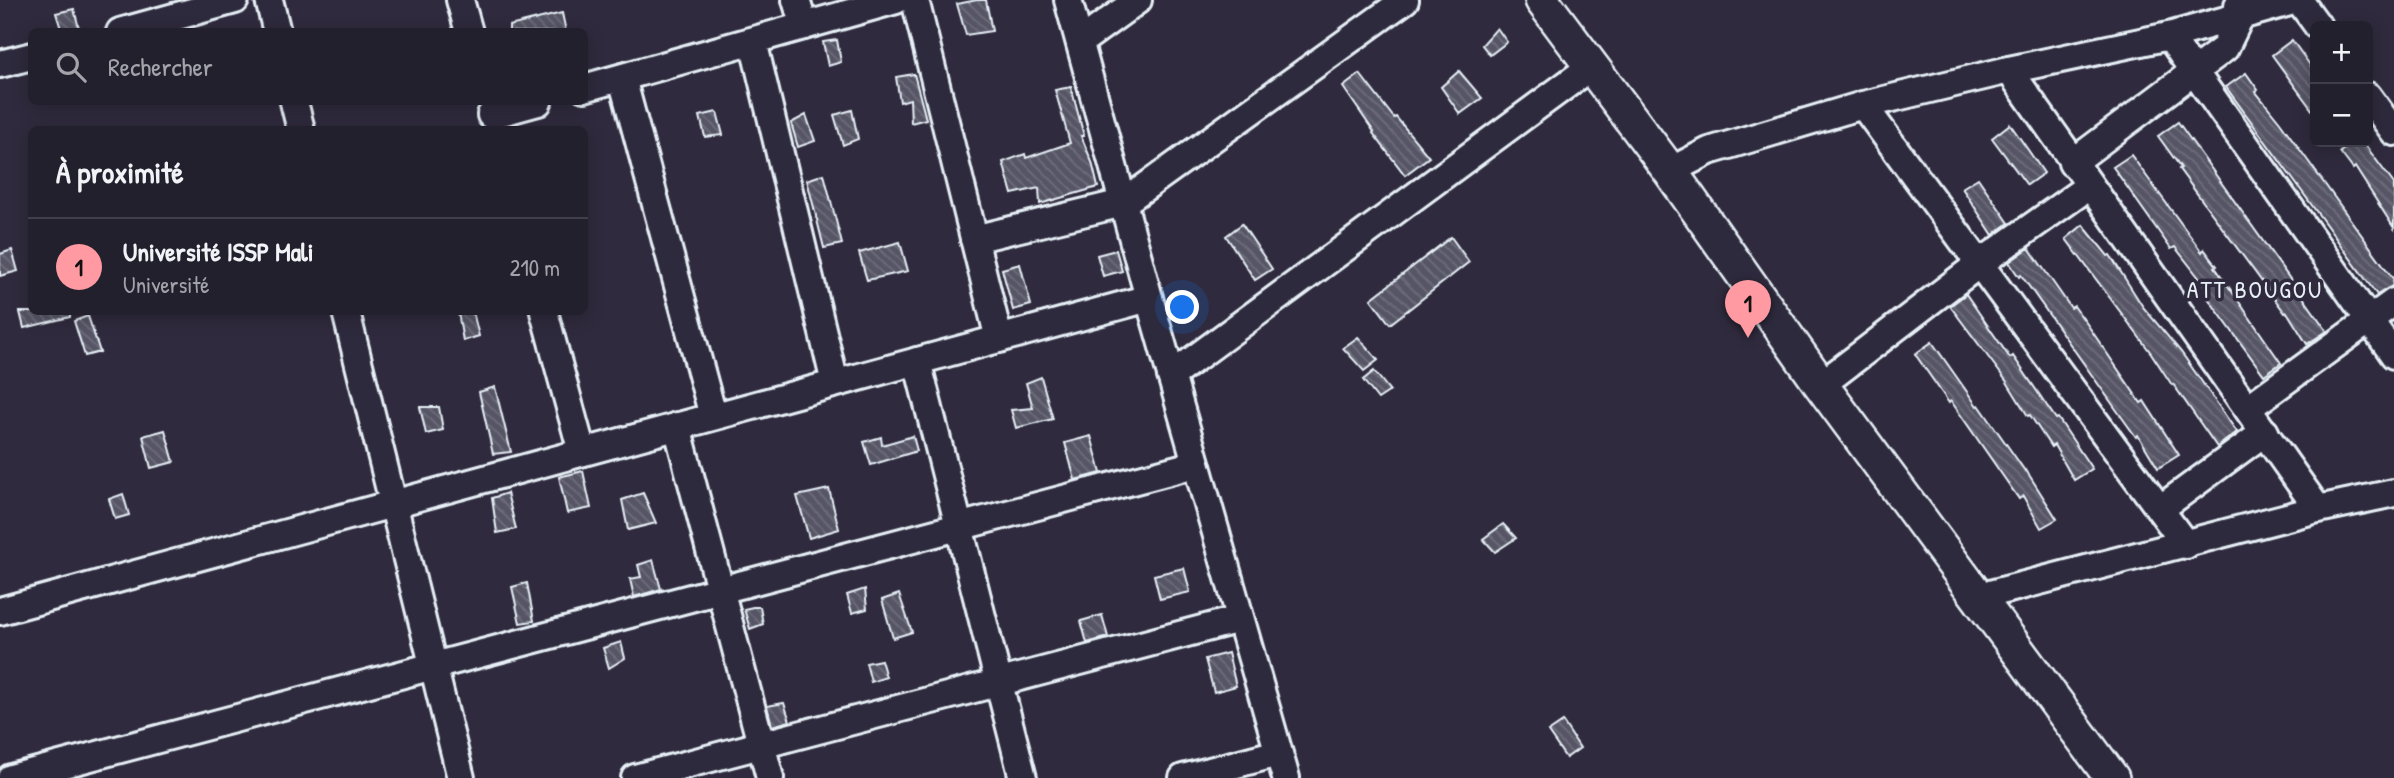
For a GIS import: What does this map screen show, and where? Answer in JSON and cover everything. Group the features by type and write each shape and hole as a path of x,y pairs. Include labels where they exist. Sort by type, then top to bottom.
{"main road":[{"path":"1542,0 1670,171 1821,385 2112,778"}],"street":[{"path":"134,28 235,0"},
{"path":"269,0 276,28"},
{"path":"460,0 468,28"},
{"path":"796,0 804,26"},
{"path":"588,87 895,0"},
{"path":"915,0 999,339"},
{"path":"1068,0 1149,298 1282,765 1183,778"},
{"path":"1080,42 1138,0"},
{"path":"974,239 1123,203 1405,0"},
{"path":"1670,171 1709,151 1863,105 2169,36 2238,8 2298,0 2314,21"},
{"path":"2073,163 2225,48 2238,8"},
{"path":"2169,36 2394,355"},
{"path":"753,41 835,383"},
{"path":"0,64 28,57"},
{"path":"1171,376 1592,66"},
{"path":"2009,70 2318,509"},
{"path":"622,78 713,416"},
{"path":"2373,103 2394,132"},
{"path":"295,105 300,126"},
{"path":"491,115 527,105"},
{"path":"1863,105 2186,545"},
{"path":"1821,385 1979,264 2089,186"},
{"path":"0,611 1149,298"},
{"path":"2248,408 2394,302"},
{"path":"347,315 461,778"},
{"path":"545,315 582,452"},
{"path":"917,361 1023,778"},
{"path":"677,426 769,778"},
{"path":"2160,509 2264,432"},
{"path":"11,778 1196,464"},
{"path":"1978,597 2318,509 2394,493"},
{"path":"635,778 1240,620"}],"building":[{"path":"986,0 992,31 966,35 957,4"},
{"path":"74,9 79,28 61,28 56,13"},
{"path":"562,13 565,28 509,28"},
{"path":"1497,28 1507,42 1490,55 1482,45"},
{"path":"837,40 841,62 828,66 823,42"},
{"path":"2292,40 2310,65 2310,107 2272,55"},
{"path":"1459,71 1482,98 1460,114 1441,87"},
{"path":"2246,73 2258,90 2256,92 2394,280 2392,286 2377,295 2226,87"},
{"path":"914,74 926,119 911,123 910,99 900,102 896,77"},
{"path":"1360,74 1429,157 1405,175 1343,87"},
{"path":"1071,87 1084,136 1081,136 1092,162 1098,187 1040,204 1039,188 1012,194 1003,162 1025,154 1026,158 1070,143 1055,90"},
{"path":"852,110 858,139 843,145 834,115"},
{"path":"717,112 723,135 705,137 700,116"},
{"path":"806,115 815,141 798,147 791,123"},
{"path":"2178,122 2327,331 2307,344 2287,312 2285,313 2179,169 2181,168 2158,136"},
{"path":"2010,124 2044,173 2027,185 1992,138"},
{"path":"2347,147 2367,147 2394,184 2394,228 2355,167 2353,169 2340,152"},
{"path":"2131,155 2202,252 2204,249 2217,266 2215,267 2281,363 2264,375 2205,294 2210,292 2175,247 2171,249 2113,167"},
{"path":"824,174 842,244 824,248 807,180"},
{"path":"1978,178 2009,223 1993,235 1962,188"},
{"path":"1242,224 1272,269 1255,280 1226,236"},
{"path":"2083,225 2108,256 2110,255 2143,307 2181,352 2237,432 2217,447 2066,239"},
{"path":"1451,237 1469,262 1390,324 1371,299"},
{"path":"900,242 908,271 867,280 859,253"},
{"path":"2029,248 2071,308 2074,306 2141,403 2144,401 2179,455 2158,468 2138,435 2136,437 2021,275 2019,277 2009,262"},
{"path":"12,250 18,271 0,276 0,254"},
{"path":"1116,250 1122,271 1103,276 1097,255"},
{"path":"1020,264 1031,305 1013,310 1002,269"},
{"path":"1966,294 2010,358 2013,356 2056,419 2058,418 2092,469 2074,480 2054,445 2051,447 1950,306"},
{"path":"20,312 28,312 28,315 70,315 70,317 24,328"},
{"path":"459,315 474,315 479,336 463,341"},
{"path":"88,316 100,352 85,356 74,321"},
{"path":"1358,337 1378,360 1364,371 1343,348"},
{"path":"1932,342 2026,470 2057,519 2041,528 2023,496 2019,499 1951,401 1949,403 1915,354"},
{"path":"1374,371 1390,391 1378,399 1363,380"},
{"path":"1041,377 1053,419 1016,428 1011,410 1033,408 1026,383"},
{"path":"495,387 511,452 493,454 479,392"},
{"path":"420,407 439,407 443,430 426,434"},
{"path":"165,430 174,462 151,468 143,436"},
{"path":"913,436 917,451 871,465 864,442 881,437 882,445"},
{"path":"1091,436 1101,473 1075,480 1065,443"},
{"path":"583,471 591,508 567,513 559,477"},
{"path":"829,489 839,529 809,538 797,496"},
{"path":"507,493 516,529 497,533 492,498"},
{"path":"643,493 656,523 628,530 622,500"},
{"path":"123,494 129,515 115,519 109,499"},
{"path":"1503,524 1516,538 1495,552 1483,539"},
{"path":"653,560 661,589 634,597 630,579 641,577 638,565"},
{"path":"1184,568 1190,592 1160,599 1154,575"},
{"path":"527,583 534,621 520,623 512,587"},
{"path":"865,589 867,609 852,613 847,595"},
{"path":"899,594 912,632 893,638 882,600"},
{"path":"760,607 763,624 750,629 744,609"},
{"path":"1102,615 1108,637 1087,643 1081,621"},
{"path":"621,642 625,658 609,668 603,648"},
{"path":"1228,653 1236,686 1214,692 1205,659"},
{"path":"881,660 886,677 871,682 866,663"},
{"path":"784,703 790,721 772,726 767,706"},
{"path":"1563,722 1580,748 1566,758 1548,732"}],"place":[{"name":"Université ISSP Mali","path":"1748,338"}],"district":[{"name":"ATT BOUGOU","path":"2255,289"}]}
